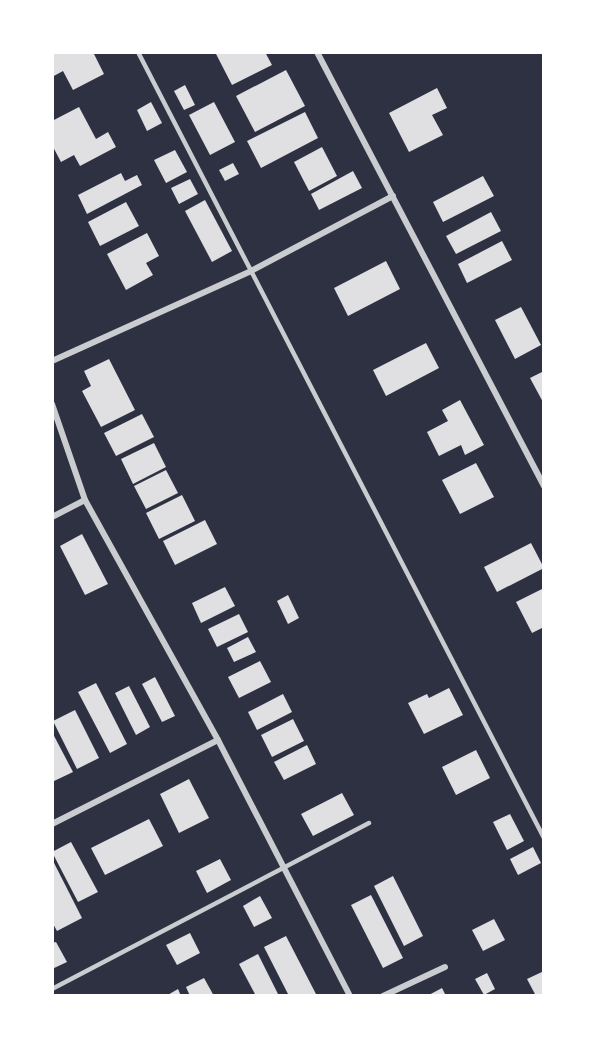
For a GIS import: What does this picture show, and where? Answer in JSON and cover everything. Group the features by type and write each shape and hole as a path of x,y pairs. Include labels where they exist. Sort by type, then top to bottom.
{"street":[{"path":"317,52 543,486"},
{"path":"52,361 249,272 393,196"},
{"path":"52,404 85,500 218,740 350,996"},
{"path":"52,517 85,500"},
{"path":"52,824 218,740"},
{"path":"383,996 445,967"}],"lane":[{"path":"138,52 249,272 543,838"},
{"path":"52,989 369,823"}],"building":[{"path":"52,52 93,52 104,74 73,90 63,71 52,77"},
{"path":"215,52 265,52 272,65 232,85"},
{"path":"286,70 305,106 255,132 236,96"},
{"path":"185,85 195,105 184,110 174,91"},
{"path":"437,88 447,108 432,115 443,135 409,152 389,113"},
{"path":"151,102 162,123 147,131 137,110"},
{"path":"214,102 235,142 210,155 189,115"},
{"path":"79,107 96,139 108,132 116,147 80,166 74,155 61,162 52,145 52,121"},
{"path":"305,112 318,138 261,168 247,141"},
{"path":"322,147 337,176 309,191 294,162"},
{"path":"175,150 187,172 166,183 154,160"},
{"path":"233,163 239,174 225,181 219,170"},
{"path":"353,171 362,188 319,210 311,194"},
{"path":"121,173 125,181 137,175 142,185 87,214 78,195"},
{"path":"483,176 494,196 443,222 433,202"},
{"path":"190,179 198,194 179,204 171,188"},
{"path":"205,200 232,251 212,262 185,211"},
{"path":"126,202 139,226 100,246 88,222"},
{"path":"491,212 501,231 456,254 446,236"},
{"path":"147,233 159,256 146,263 153,275 126,290 107,254"},
{"path":"502,241 512,260 467,283 458,264"},
{"path":"386,261 400,289 348,316 334,288"},
{"path":"521,307 541,345 515,359 495,320"},
{"path":"426,343 439,368 386,396 373,370"},
{"path":"109,359 135,410 101,427 82,391 91,386 84,371"},
{"path":"544,371 544,404 530,378"},
{"path":"460,400 484,445 465,455 461,445 439,456 427,432 448,421 442,410"},
{"path":"142,414 154,437 116,456 104,433"},
{"path":"154,443 166,467 133,484 121,459"},
{"path":"476,463 494,497 460,514 442,480"},
{"path":"166,470 178,493 146,509 134,486"},
{"path":"182,495 195,521 159,539 146,513"},
{"path":"205,520 217,544 175,565 163,541"},
{"path":"82,534 108,584 85,595 60,546"},
{"path":"531,543 544,568 497,592 484,567"},
{"path":"225,587 235,606 201,623 192,603"},
{"path":"544,588 544,627 532,633 516,602"},
{"path":"288,595 299,618 288,624 277,601"},
{"path":"239,614 248,632 217,647 208,629"},
{"path":"248,637 256,652 234,662 227,648"},
{"path":"260,661 271,682 239,698 228,677"},
{"path":"155,677 175,716 162,722 142,684"},
{"path":"96,683 127,744 110,753 78,692"},
{"path":"129,686 150,727 136,735 115,693"},
{"path":"449,688 463,715 424,734 408,703 427,694 429,698"},
{"path":"283,694 292,712 257,730 248,712"},
{"path":"75,710 99,758 77,769 53,721"},
{"path":"293,719 304,741 272,757 261,735"},
{"path":"52,732 73,772 52,782"},
{"path":"307,745 316,764 284,780 274,762"},
{"path":"476,750 490,778 456,795 442,767"},
{"path":"189,779 209,818 179,833 160,794"},
{"path":"342,793 354,815 313,836 301,814"},
{"path":"510,814 524,841 507,850 493,822"},
{"path":"149,819 163,846 105,875 91,848"},
{"path":"71,842 98,892 78,902 52,852"},
{"path":"533,847 541,863 518,875 510,859"},
{"path":"52,859 82,918 57,931 52,922"},
{"path":"220,859 231,880 207,893 196,871"},
{"path":"393,876 423,936 404,946 374,886"},
{"path":"371,895 403,958 383,968 351,905"},
{"path":"260,896 272,918 254,927 243,906"},
{"path":"494,919 505,940 483,951 472,930"},
{"path":"190,933 200,953 177,965 166,945"},
{"path":"286,936 317,996 289,996 264,947"},
{"path":"56,942 67,962 52,969 52,943"},
{"path":"258,954 279,996 256,996 239,964"},
{"path":"544,971 544,996 536,996 527,979"},
{"path":"487,973 495,989 484,995 475,979"},
{"path":"204,978 214,996 190,996 186,987"},
{"path":"442,988 446,996 427,996"},
{"path":"178,989 181,996 166,996"}]}
